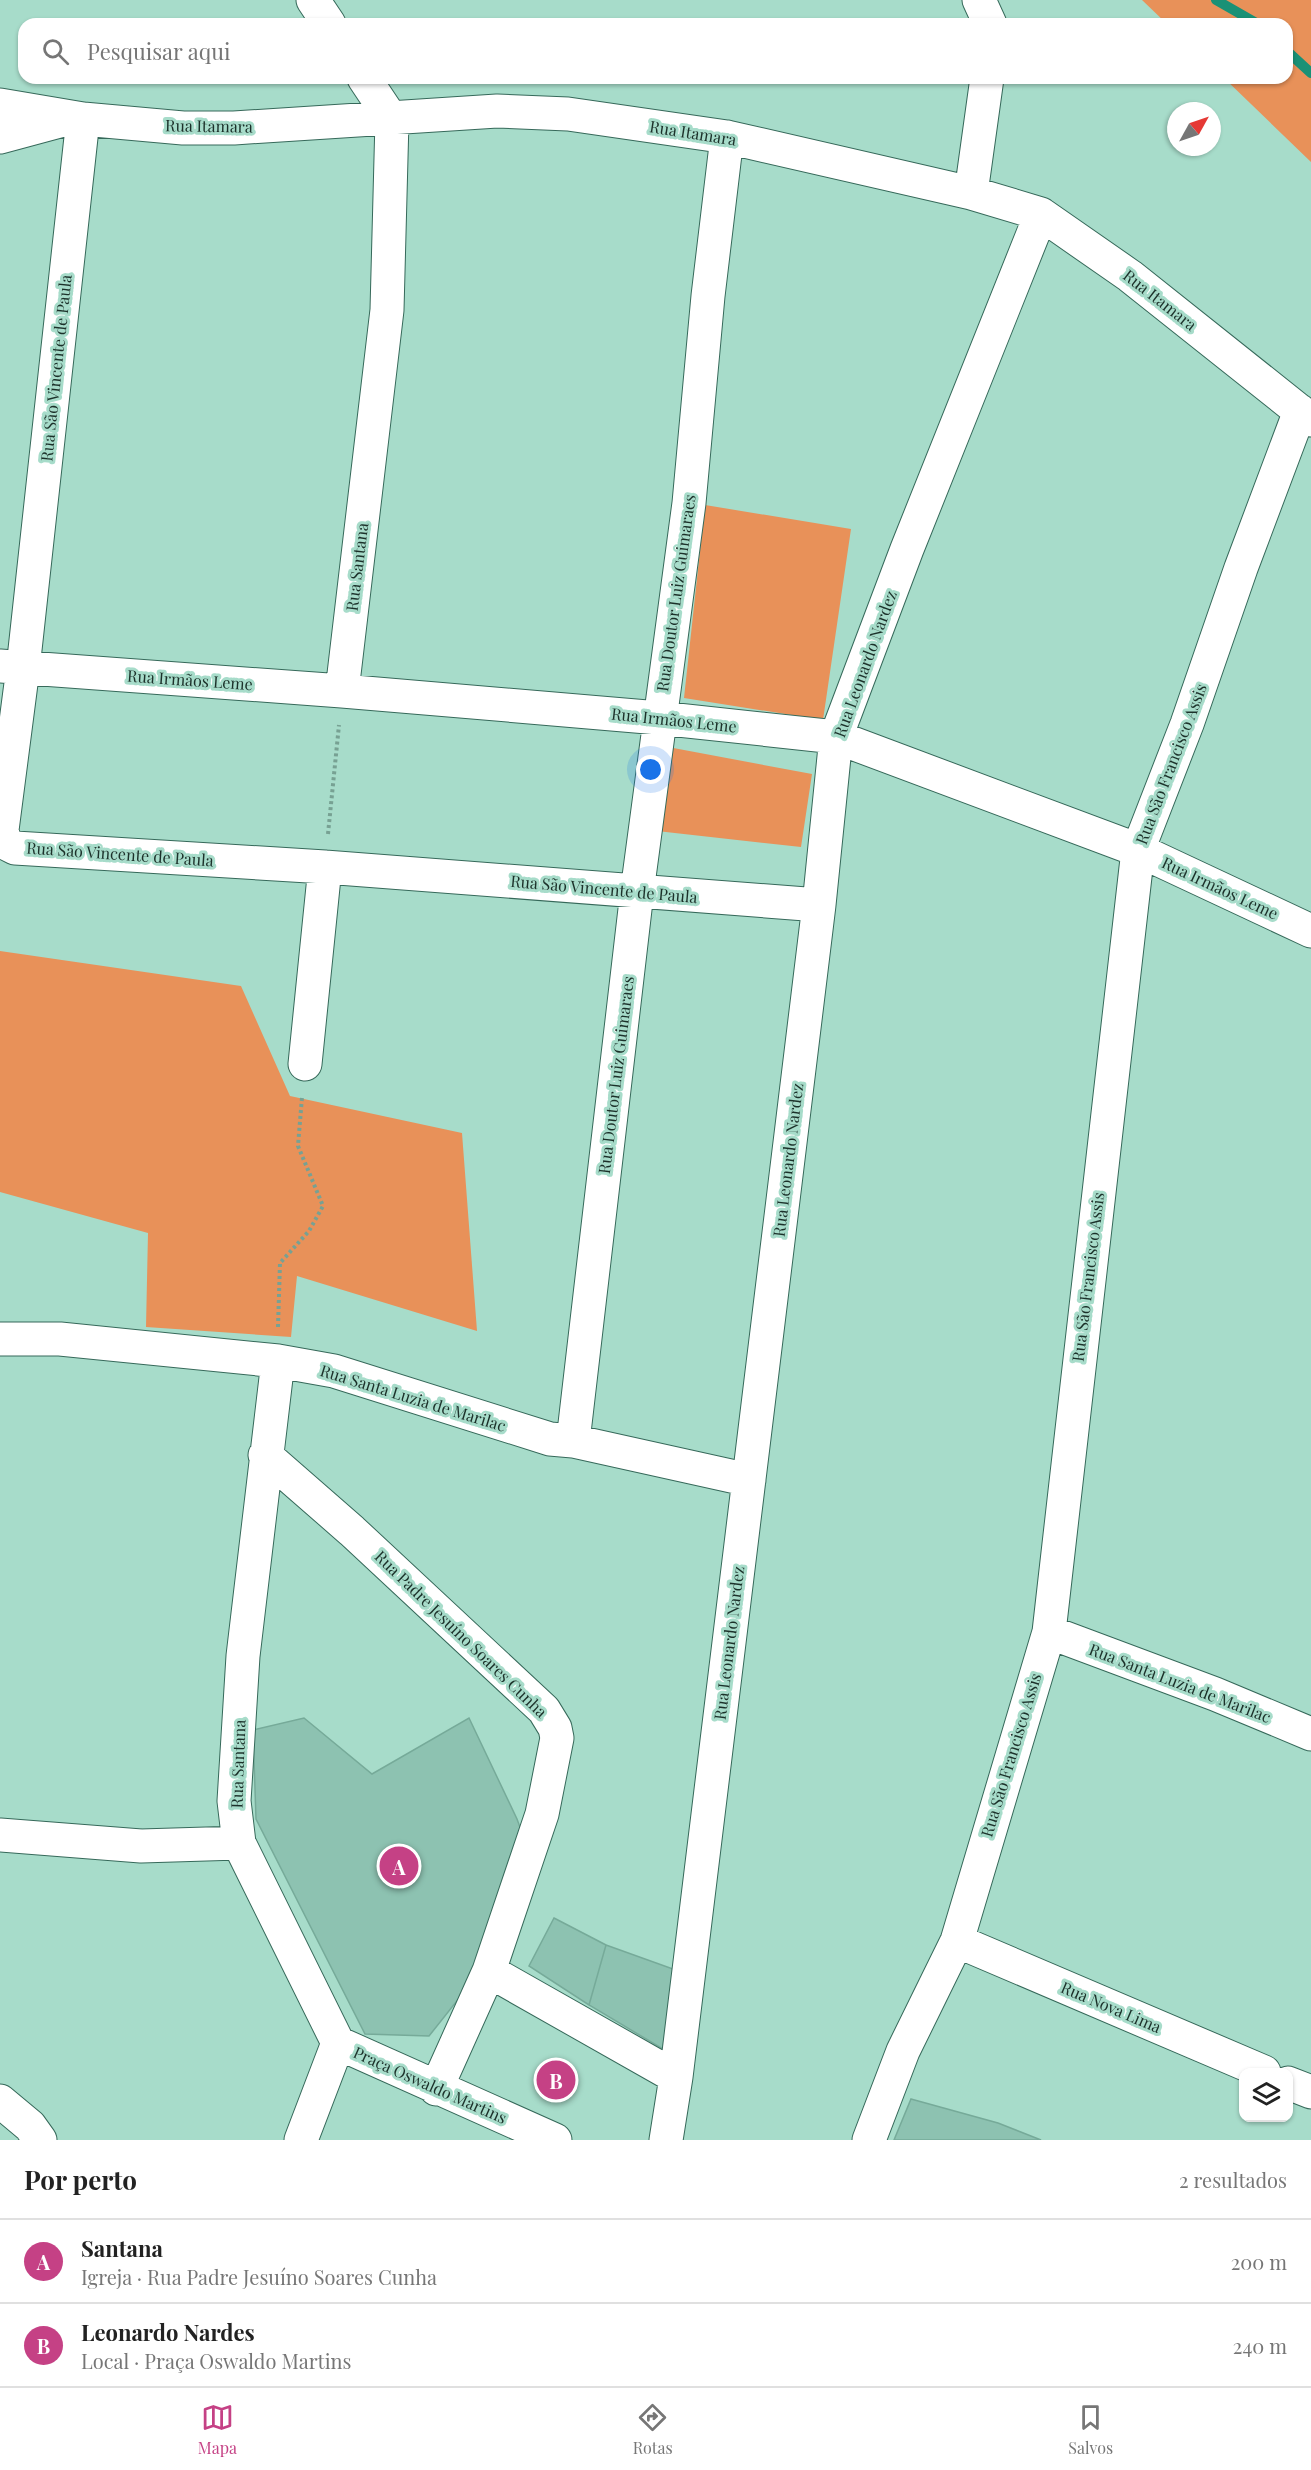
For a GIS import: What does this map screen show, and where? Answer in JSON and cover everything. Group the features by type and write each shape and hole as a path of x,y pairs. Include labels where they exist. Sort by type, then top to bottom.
{"street":[{"path":"313,0 325,18"},
{"path":"979,0 987,18"},
{"path":"368,84 392,120"},
{"path":"971,193 986,84"},
{"name":"Rua Itamara","path":"0,105 78,118 214,128 392,120 497,111 568,114 727,137 971,193 1041,214 1130,276 1305,416"},
{"path":"0,137 78,118"},
{"name":"Rua São Vincente de Paula","path":"78,118 12,667 2,830 5,843 15,848 325,867 819,905"},
{"name":"Rua Santana","path":"342,691 387,310 392,120"},
{"name":"Rua Doutor Luiz Guimaraes","path":"573,1441 637,892 689,503 708,296 727,137"},
{"name":"Rua Leonardo Nardez","path":"666,2140 676,2077 819,905 836,737 907,549 1041,214"},
{"name":"Rua São Francisco Assis","path":"869,2140 903,2051 957,1941 1049,1632 1138,850 1187,724 1241,568 1305,416"},
{"name":"Rua Irmãos Leme","path":"12,667 342,691 659,718 836,737 1138,850 1311,931"},
{"path":"305,1064 325,867"},
{"name":"Rua Santa Luzia de Marilac","path":"0,1339 72,1340 278,1361 334,1371 523,1432 749,1480"},
{"name":"Rua Santana","path":"278,1361 243,1656 234,1801 239,1843 338,2043"},
{"name":"Rua Padre Jesuíno Soares Cunha","path":"266,1455 352,1531 544,1710 555,1728 556,1753 542,1814 489,1971 436,2089"},
{"name":"Rua Santa Luzia de Marilac","path":"1049,1632 1215,1694 1311,1734"},
{"path":"0,1835 141,1846 239,1843"},
{"name":"Rua Nova Lima","path":"957,1941 1252,2068"},
{"path":"489,1971 676,2077"},
{"path":"301,2140 338,2043"},
{"name":"Praça Oswaldo Martins","path":"338,2043 436,2089 555,2140"},
{"path":"1293,2085 1311,2092"},
{"path":"0,2102 30,2126 40,2140"}],"path":[{"path":"325,867 342,691"},
{"path":"278,1361 280,1263 309,1231 323,1206 298,1146 305,1064"}],"shaded area":[{"path":"1142,0 1311,0 1311,162 1230,84 1293,84 1293,18 1161,18"},
{"path":"705,505 851,529 823,720 684,698"},
{"path":"668,747 812,774 801,847 648,830"},
{"path":"0,951 241,986 290,1096 462,1133 477,1331 297,1276 291,1337 146,1327 148,1233 0,1192"}],"building":[{"path":"304,1718 372,1774 469,1718 517,1819 525,1841 472,1982 429,2036 365,2034 256,1819 253,1730"},
{"path":"554,1918 606,1945 589,2005 529,1966"},
{"path":"606,1945 673,1969 668,2052 589,2005"},
{"path":"911,2099 998,2123 1041,2140 894,2140"}],"waterway":[{"path":"1216,0 1248,18"},
{"path":"1293,56 1311,73"}],"place":[{"name":"Santana","path":"399,1866"},
{"name":"Leonardo Nardes","path":"556,2080"}]}
